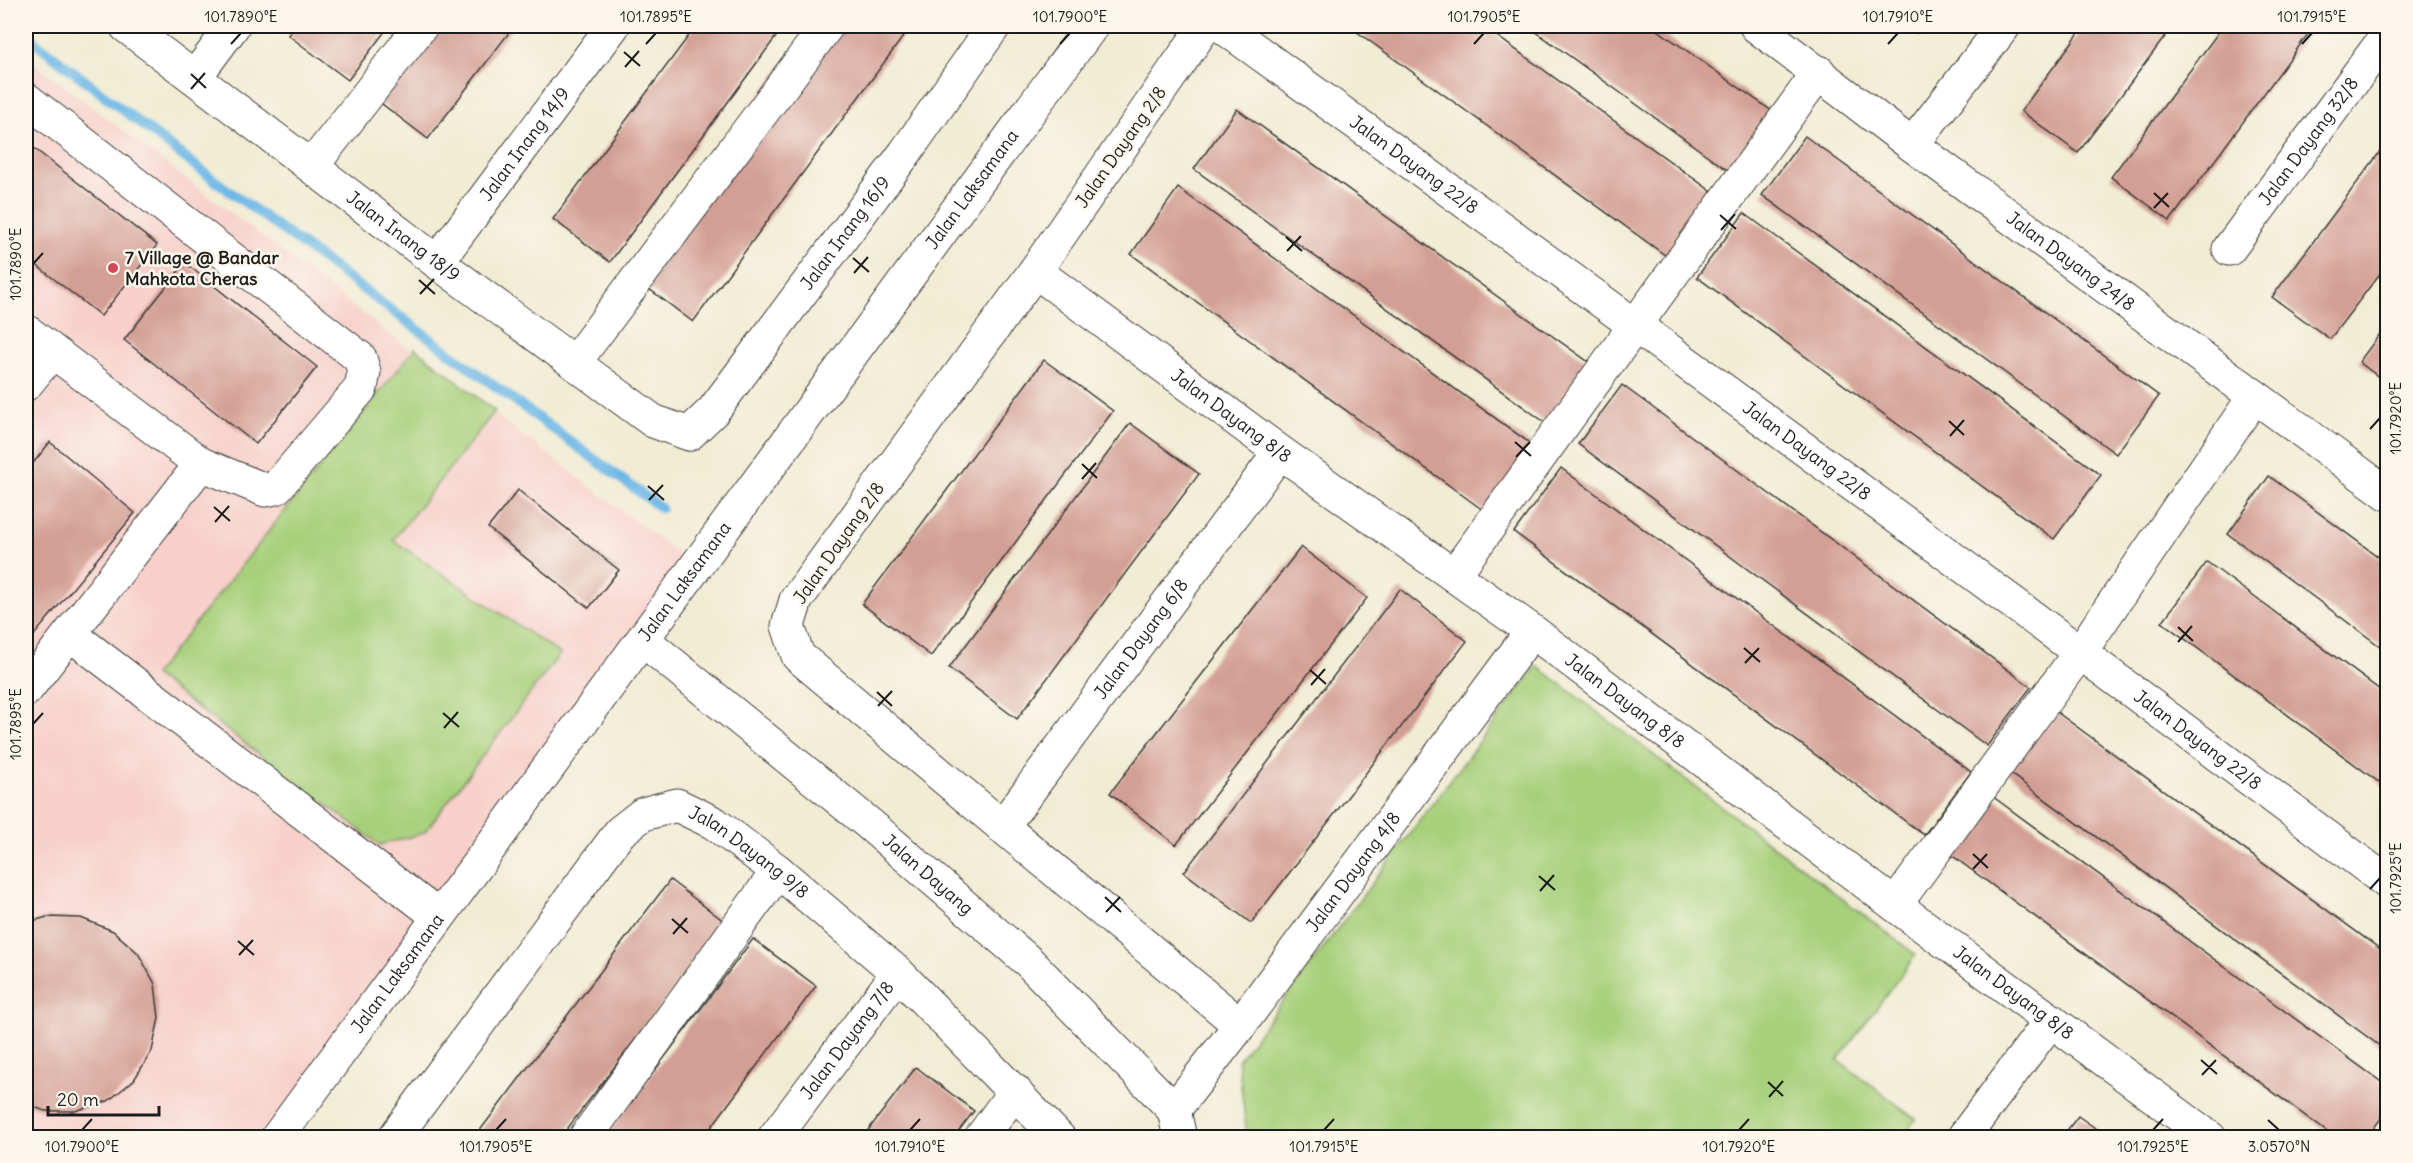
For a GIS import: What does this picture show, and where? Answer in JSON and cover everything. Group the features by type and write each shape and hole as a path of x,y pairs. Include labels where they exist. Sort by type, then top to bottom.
{"street":[{"name":"Jalan Inang 18/9","path":"126,26 437,262 653,421 689,434"},
{"path":"195,77 233,26"},
{"path":"312,166 421,26"},
{"name":"Jalan Inang 14/9","path":"437,262 613,26"},
{"path":"574,363 827,26"},
{"name":"Jalan Inang 16/9","path":"689,434 713,411 904,153 994,26"},
{"name":"Jalan Laksamana","path":"277,1137 1092,26"},
{"name":"Jalan Dayang 2/8","path":"1205,26 1035,271 796,600 788,626 798,656 1240,1025"},
{"name":"Jalan Dayang 22/8","path":"1222,26 1637,325 2081,651 2388,883"},
{"name":"Jalan Dayang 24/8","path":"1756,26 1912,145 2388,494"},
{"path":"1912,145 2004,26"},
{"name":"Jalan Dayang 32/8","path":"2229,249 2388,34"},
{"path":"1454,575 1819,72"},
{"path":"26,99 360,358 364,372 361,388 276,488 265,490 252,487 201,464 26,331"},
{"name":"Jalan Dayang 8/8","path":"1035,271 1280,452 1532,631 1895,905 2210,1137"},
{"path":"26,384 52,352"},
{"path":"1895,905 2081,651 2254,397"},
{"name":"Jalan Dayang 6/8","path":"1002,827 1280,452"},
{"path":"26,690 201,464"},
{"name":"Jalan Dayang 4/8","path":"1177,1124 1240,1025 1532,631"},
{"path":"70,634 438,916"},
{"name":"Jalan Dayang","path":"643,640 868,823 1029,962 1177,1124"},
{"name":"Jalan Dayang 9/8","path":"394,1137 620,832 643,814 677,805 714,823 778,871 898,973 1059,1137"},
{"path":"585,1137 778,871"},
{"name":"Jalan Dayang 7/8","path":"774,1137 898,973"},
{"path":"1963,1137 2051,1020"},
{"path":"981,1137 1015,1091"}],"shaded area":[{"path":"26,57 696,567 273,1137 26,1137"}],"green space":[{"path":"415,348 495,411 393,540 560,654 424,833 380,845 154,675"},
{"path":"1537,666 1916,955 1838,1060 1916,1119 1902,1137 1247,1137 1238,1060"}],"building":[{"path":"296,26 389,26 348,80 288,35"},
{"path":"421,26 514,26 428,139 369,94"},
{"path":"696,26 784,26 610,262 553,219"},
{"path":"811,26 911,26 693,322 628,273"},
{"path":"1349,26 1483,26 1715,194 1669,258"},
{"path":"1528,26 1652,26 1776,114 1733,174"},
{"path":"1908,26 1923,26 1917,33"},
{"path":"2084,26 2173,26 2078,153 2021,111"},
{"path":"2223,26 2314,26 2170,221 2111,177"},
{"path":"1237,109 1594,366 1550,426 1194,169"},
{"path":"1805,136 2159,396 2116,454 1762,195"},
{"path":"2388,141 2388,263 2330,339 2272,297"},
{"path":"26,142 157,245 101,316 26,257"},
{"path":"1178,188 1535,447 1487,513 1131,254"},
{"path":"1744,213 2101,475 2054,539 1697,277"},
{"path":"185,263 317,367 256,444 124,340"},
{"path":"2388,323 2388,384 2359,362"},
{"path":"1044,360 1113,411 931,656 862,604"},
{"path":"1622,385 2031,687 1987,746 1578,444"},
{"path":"1130,423 1199,474 1017,719 949,668"},
{"path":"50,442 135,513 26,645 26,472"},
{"path":"1561,468 1971,772 1924,835 1514,532"},
{"path":"2269,476 2388,564 2388,652 2228,534"},
{"path":"518,490 619,570 589,608 488,528"},
{"path":"1301,547 1367,598 1176,845 1110,793"},
{"path":"2207,562 2388,696 2388,789 2162,622"},
{"path":"1400,589 1467,641 1251,923 1184,872"},
{"path":"2054,710 2388,955 2388,1052 2008,772"},
{"path":"1992,796 2388,1087 2388,1109 2367,1137 2334,1137 1950,854"},
{"path":"670,880 725,922 561,1137 475,1137"},
{"path":"47,917 81,918 113,931 138,953 155,984 159,1018 152,1051 134,1080 108,1101 75,1111 45,1111 26,1104 26,923"},
{"path":"753,939 816,986 704,1137 605,1137"},
{"path":"916,1067 974,1111 954,1137 863,1137"},
{"path":"2078,1116 2108,1137 2062,1137"}],"waterway":[{"path":"26,35 202,171 661,508"}],"place":[{"name":"7 Village @ Bandar Mahkota Cheras","path":"113,268"}]}
